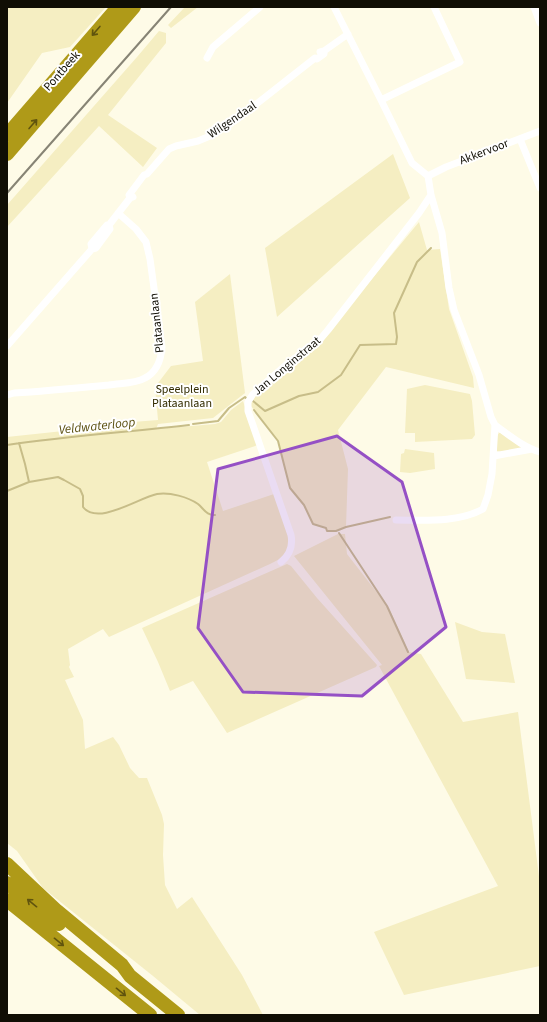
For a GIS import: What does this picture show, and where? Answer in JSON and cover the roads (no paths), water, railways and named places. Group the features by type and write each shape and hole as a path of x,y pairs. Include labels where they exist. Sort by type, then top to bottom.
{"highway":[{"name":"Pontbeek","path":"7,135 118,7"},
{"path":"7,154 134,7"},
{"path":"7,864 57,911 122,965 130,976 178,1015"},
{"path":"7,883 118,971 130,976"},
{"path":"7,900 150,1015"}],"street":[{"path":"207,58 213,48 260,7"},
{"path":"334,7 412,163 428,176 431,195 442,233 454,310 479,375 495,425 494,456 488,495 483,509 476,513 441,520 396,520"},
{"path":"381,100 460,62 434,7"},
{"path":"534,7 540,23"},
{"name":"Wilgendaal","path":"7,346 92,249 91,244 107,225 110,225 130,198 134,197 146,179 147,174 169,149 210,136 236,120 315,58 317,59 324,54 324,51 348,34"},
{"name":"Akkervoor","path":"428,176 446,166 540,131"},
{"path":"520,139 540,188"},
{"name":"Jan Longinstraat","path":"281,562 290,551 292,544 291,535 248,411 248,402 252,394 288,363 317,343 419,213 431,195"},
{"name":"Plataanlaan","path":"9,393 134,382 147,377 157,366 160,360 162,347 150,259 146,242 136,229 118,214"},
{"path":"495,425 513,438 540,452"},
{"path":"494,456 532,449"}],"waterway":[{"name":"Veldwaterloop","path":"253,401 265,411 299,396 318,392 341,375 360,345 396,344 397,337 394,313 417,262 431,248"},
{"name":"Veldwaterloop","path":"193,424 218,421 229,408 245,397 246,398"},
{"path":"254,410 278,441 290,488 304,505 313,524 326,528 327,531 336,531 346,527 390,517"},
{"name":"Veldwaterloop","path":"7,445 189,425"},
{"path":"19,443 29,482 58,477 80,489 83,496 83,507 90,512 98,514 108,512 149,496 157,494 173,494 189,499 198,504 208,513 215,515"},
{"path":"7,491 29,482"},
{"path":"339,533 387,606 408,652"}],"railway":[{"path":"7,193 171,7"}],"park label":[{"name":"Speelplein Plataanlaan","path":"182,396"}]}
